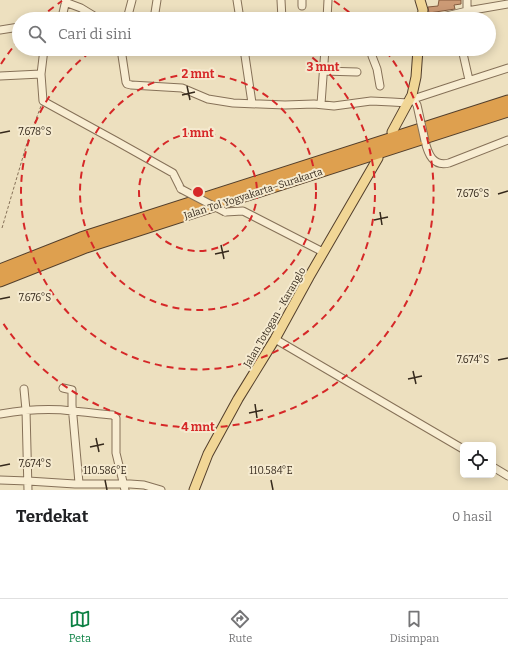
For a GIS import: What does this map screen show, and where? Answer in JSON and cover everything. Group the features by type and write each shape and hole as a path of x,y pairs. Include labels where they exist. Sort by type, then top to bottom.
{"highway":[{"name":"Jalan Tol Yogyakarta–Surakarta","path":"0,281 6,272 81,238 508,101"},
{"name":"Jalan Tol Yogyakarta–Surakarta","path":"6,272 508,112"}],"main road":[{"path":"420,0 423,12"},
{"path":"392,132 410,101 416,77 418,56"},
{"name":"Jalan Totogan - Karanglo","path":"194,490 208,454 378,158"}],"street":[{"path":"129,12 132,0"},
{"path":"155,12 157,0"},
{"path":"237,0 239,12"},
{"path":"281,0 282,12"},
{"path":"327,12 328,0"},
{"path":"467,0 467,11 503,3"},
{"path":"63,12 66,1 88,12"},
{"path":"0,30 12,28"},
{"path":"43,56 41,74 43,101 173,173 181,189 225,212 243,211 323,252"},
{"path":"123,56 126,82 128,85 142,87 182,88 208,99 233,103 285,105 321,104 334,106 374,101 410,101 508,68"},
{"path":"245,56 252,103"},
{"path":"321,104 325,56"},
{"path":"372,56 377,69 380,86"},
{"path":"464,56 469,80"},
{"path":"324,71 357,72"},
{"path":"0,76 41,74"},
{"path":"410,101 417,105 429,156 435,161 443,164 449,163 508,140"},
{"path":"275,339 460,447"},
{"path":"63,388 72,390 77,486"},
{"path":"24,389 28,490"},
{"path":"0,414 26,410 72,411 115,416 116,453 125,487"},
{"path":"496,469 508,476"},
{"path":"0,480 77,486 125,487 144,485 161,490"}],"path":[{"path":"2,228 27,143 43,101"}],"building":[{"path":"439,0 461,0 461,4 454,5 455,9 429,12 428,7 438,6"}]}
